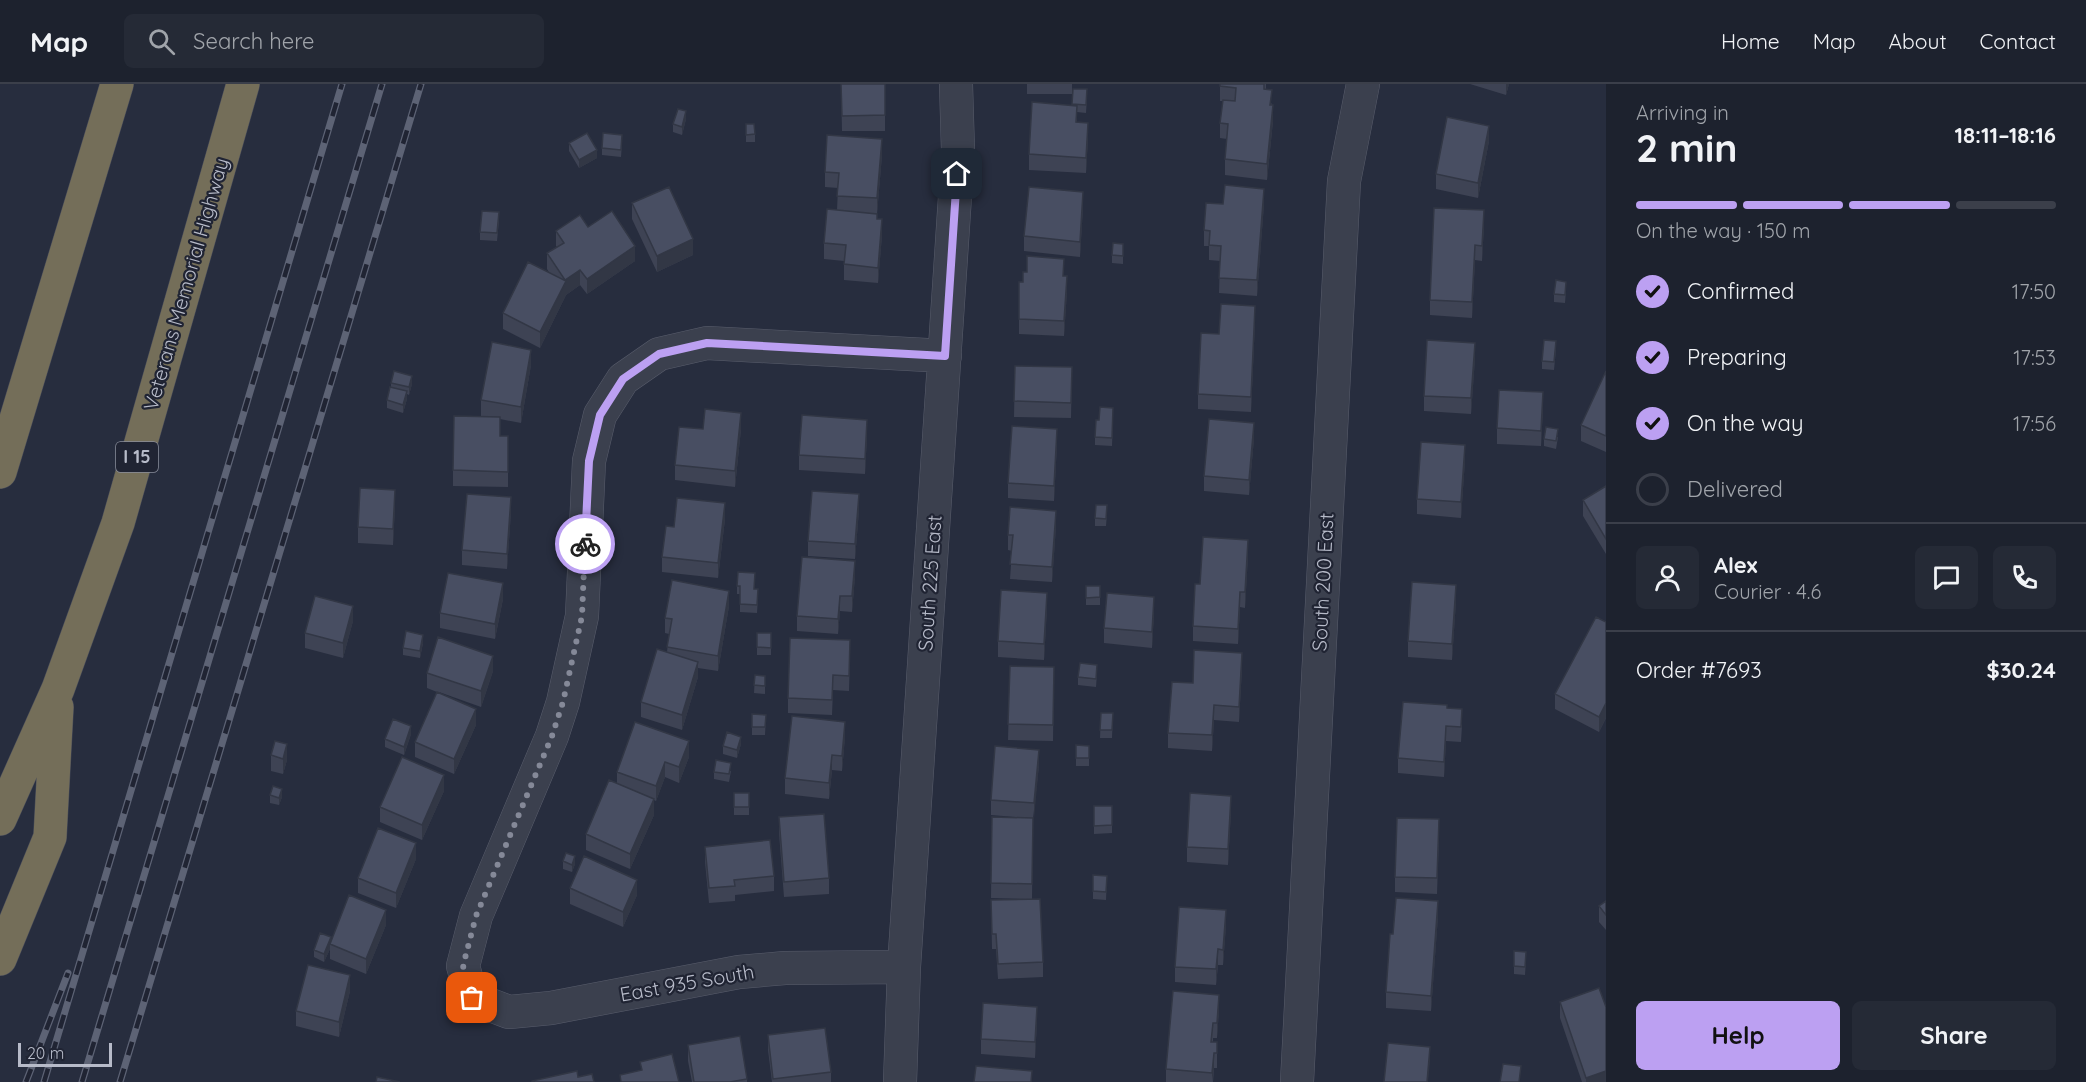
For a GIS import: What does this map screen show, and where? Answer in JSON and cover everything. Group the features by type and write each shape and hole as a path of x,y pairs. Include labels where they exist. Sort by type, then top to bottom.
{"highway":[{"path":"0,472 117,84"},
{"name":"Veterans Memorial Highway","path":"0,819 58,689 118,523 243,84"},
{"path":"0,959 50,837 58,689"}],"street":[{"name":"South 225 East","path":"900,1082 904,967 958,151 956,84"},
{"name":"South 200 East","path":"1297,1082 1344,181 1363,84"},
{"name":"East 935 South","path":"904,967 785,968 739,972 551,1008 509,1012 472,998 463,966 476,916 552,736 563,702 582,616 589,461 600,415 623,379 659,354 707,343 945,356"}],"building":[{"path":"841,84 885,84 885,115 842,116"},
{"path":"1220,84 1264,84 1264,89 1272,90 1270,105 1273,105 1267,164 1225,159 1228,124 1220,123 1223,100 1235,101 1236,88 1220,86"},
{"path":"1073,89 1087,89 1086,105 1072,104"},
{"path":"1032,102 1077,106 1076,122 1088,123 1086,158 1029,154"},
{"path":"678,109 686,111 682,127 673,124"},
{"path":"1447,117 1489,126 1478,183 1436,174"},
{"path":"746,124 754,124 755,134 746,135"},
{"path":"587,133 597,150 579,160 569,143"},
{"path":"603,133 622,135 621,150 602,148"},
{"path":"827,135 882,139 877,198 837,196 839,173 825,172"},
{"path":"1225,185 1264,189 1257,280 1219,278 1221,246 1209,245 1210,231 1204,230 1206,203 1223,204"},
{"path":"669,187 693,239 657,256 632,203"},
{"path":"1029,187 1083,192 1080,242 1024,236"},
{"path":"1434,208 1484,210 1482,246 1475,245 1472,302 1430,300"},
{"path":"827,209 877,214 877,219 882,219 878,268 844,264 846,245 824,243"},
{"path":"482,211 499,212 497,233 480,232"},
{"path":"612,211 635,246 587,279 580,270 565,280 547,253 564,243 556,231 580,215 588,227"},
{"path":"1113,243 1123,244 1123,256 1112,255"},
{"path":"1027,256 1064,259 1063,276 1067,276 1064,321 1019,319 1019,282 1023,282 1023,272 1027,272"},
{"path":"528,262 566,281 540,332 503,313"},
{"path":"1556,280 1566,282 1565,295 1554,294"},
{"path":"1221,304 1255,306 1251,397 1198,394 1201,333 1219,334"},
{"path":"1427,340 1475,343 1471,398 1424,396"},
{"path":"1544,340 1556,341 1554,362 1542,361"},
{"path":"492,342 531,350 521,407 481,400"},
{"path":"1015,366 1072,367 1071,403 1014,401"},
{"path":"394,371 412,376 409,387 391,383"},
{"path":"1606,371 1606,436 1581,425"},
{"path":"390,387 407,391 403,405 387,400"},
{"path":"1499,390 1543,392 1541,431 1497,428"},
{"path":"1100,407 1113,408 1112,438 1095,437 1096,420 1099,420"},
{"path":"705,409 741,413 735,471 675,465 679,427 703,429"},
{"path":"802,415 867,420 865,459 799,455"},
{"path":"454,416 500,417 500,436 508,436 508,472 453,470"},
{"path":"1209,419 1254,423 1249,480 1204,476"},
{"path":"1012,426 1057,429 1054,486 1008,483"},
{"path":"1546,427 1558,429 1556,441 1544,439"},
{"path":"1421,442 1465,445 1461,502 1417,499"},
{"path":"1606,486 1606,539 1583,500"},
{"path":"360,488 395,490 393,529 358,527"},
{"path":"812,491 859,494 855,544 808,541"},
{"path":"467,494 511,497 507,554 462,550"},
{"path":"677,498 725,503 718,563 662,557 666,526 674,527"},
{"path":"1096,505 1107,505 1106,519 1095,518"},
{"path":"1010,507 1056,511 1052,567 1010,564 1013,535 1008,535"},
{"path":"1203,537 1248,540 1245,592 1240,592 1238,629 1193,626 1195,584 1200,584"},
{"path":"802,557 855,561 852,596 840,596 838,619 797,616"},
{"path":"738,572 755,573 754,589 758,589 757,605 740,604 740,586 737,586"},
{"path":"448,573 503,583 495,624 440,613"},
{"path":"672,580 729,591 718,656 667,647 672,619 665,618"},
{"path":"1412,582 1456,585 1452,644 1408,641"},
{"path":"1086,586 1100,586 1100,597 1086,598"},
{"path":"1001,590 1047,593 1044,644 998,641"},
{"path":"1107,593 1154,597 1152,632 1104,628"},
{"path":"315,596 353,606 343,643 305,633"},
{"path":"1596,617 1606,622 1606,703 1599,717 1555,694"},
{"path":"406,631 423,635 420,651 403,648"},
{"path":"757,633 771,633 771,648 757,647"},
{"path":"438,637 493,656 481,691 427,673"},
{"path":"790,638 850,640 849,676 833,675 832,700 788,698"},
{"path":"657,649 698,662 682,715 641,702"},
{"path":"1194,650 1242,653 1239,707 1214,705 1212,735 1168,733 1172,682 1193,683"},
{"path":"1080,663 1097,665 1096,679 1078,677"},
{"path":"1010,666 1054,667 1053,725 1008,724"},
{"path":"755,675 765,676 765,686 754,685"},
{"path":"437,692 476,709 454,759 415,742"},
{"path":"1403,702 1447,705 1447,708 1462,709 1461,727 1446,726 1444,762 1398,758"},
{"path":"1101,713 1113,713 1112,730 1100,730"},
{"path":"752,714 766,715 765,727 752,727"},
{"path":"792,716 845,722 842,756 832,755 829,783 785,778"},
{"path":"393,719 411,726 404,747 385,739"},
{"path":"635,722 689,741 679,767 665,762 656,786 617,772"},
{"path":"727,732 741,737 737,750 723,746"},
{"path":"275,741 287,744 283,759 271,755"},
{"path":"1076,745 1089,746 1089,758 1076,758"},
{"path":"995,746 1039,750 1034,803 991,800"},
{"path":"402,757 444,775 422,825 380,807"},
{"path":"716,760 731,763 729,774 714,772"},
{"path":"609,780 654,799 630,854 586,834"},
{"path":"273,786 282,789 279,798 270,795"},
{"path":"734,793 749,793 749,807 734,807"},
{"path":"1190,793 1231,796 1228,849 1187,847"},
{"path":"1094,806 1112,806 1112,825 1094,826"},
{"path":"824,814 829,878 784,882 779,817"},
{"path":"992,817 1033,818 1032,884 991,883"},
{"path":"1397,818 1439,819 1437,878 1395,877"},
{"path":"378,828 416,843 396,893 358,878"},
{"path":"770,840 774,876 734,880 735,886 709,888 705,847"},
{"path":"566,853 575,856 572,865 563,861"},
{"path":"584,856 637,880 623,912 570,888"},
{"path":"1093,875 1107,876 1106,892 1093,891"},
{"path":"349,895 386,910 366,959 330,944"},
{"path":"1396,898 1438,901 1431,996 1386,992 1390,934 1393,934"},
{"path":"1040,899 1043,962 998,964 996,934 992,934 991,900"},
{"path":"1606,901 1606,915 1599,906"},
{"path":"1179,907 1226,910 1223,950 1218,949 1216,969 1175,967"},
{"path":"320,933 331,937 324,954 314,950"},
{"path":"1514,951 1526,952 1525,967 1514,966"},
{"path":"308,965 350,975 339,1022 296,1011"},
{"path":"1599,988 1606,1007 1606,1071 1586,1078 1560,1002"},
{"path":"1173,991 1219,995 1217,1023 1213,1023 1211,1042 1217,1042 1212,1073 1166,1069"},
{"path":"983,1003 1037,1007 1035,1042 981,1039"},
{"path":"825,1028 831,1072 773,1079 768,1035"},
{"path":"740,1036 747,1079 730,1082 694,1082 688,1045"},
{"path":"1388,1043 1430,1047 1427,1082 1384,1082"},
{"path":"672,1054 679,1082 621,1082 620,1075 642,1070 640,1062"},
{"path":"1503,1064 1521,1066 1519,1082 1500,1082"},
{"path":"976,1066 1032,1071 1031,1082 974,1082"},
{"path":"577,1071 578,1077 592,1074 594,1082 532,1082 532,1081"},
{"path":"377,1077 400,1082 376,1082"}],"railway":[{"path":"44,1082 342,84"},
{"path":"82,1082 382,84"},
{"path":"120,1082 421,84"},
{"path":"26,1082 68,973"}],"way so far":[{"path":"472,998 463,966 476,916 552,736 563,702 582,616 585,544"}],"route":[{"path":"585,544 589,461 600,415 623,379 659,354 707,343 945,356 957,174"}]}
